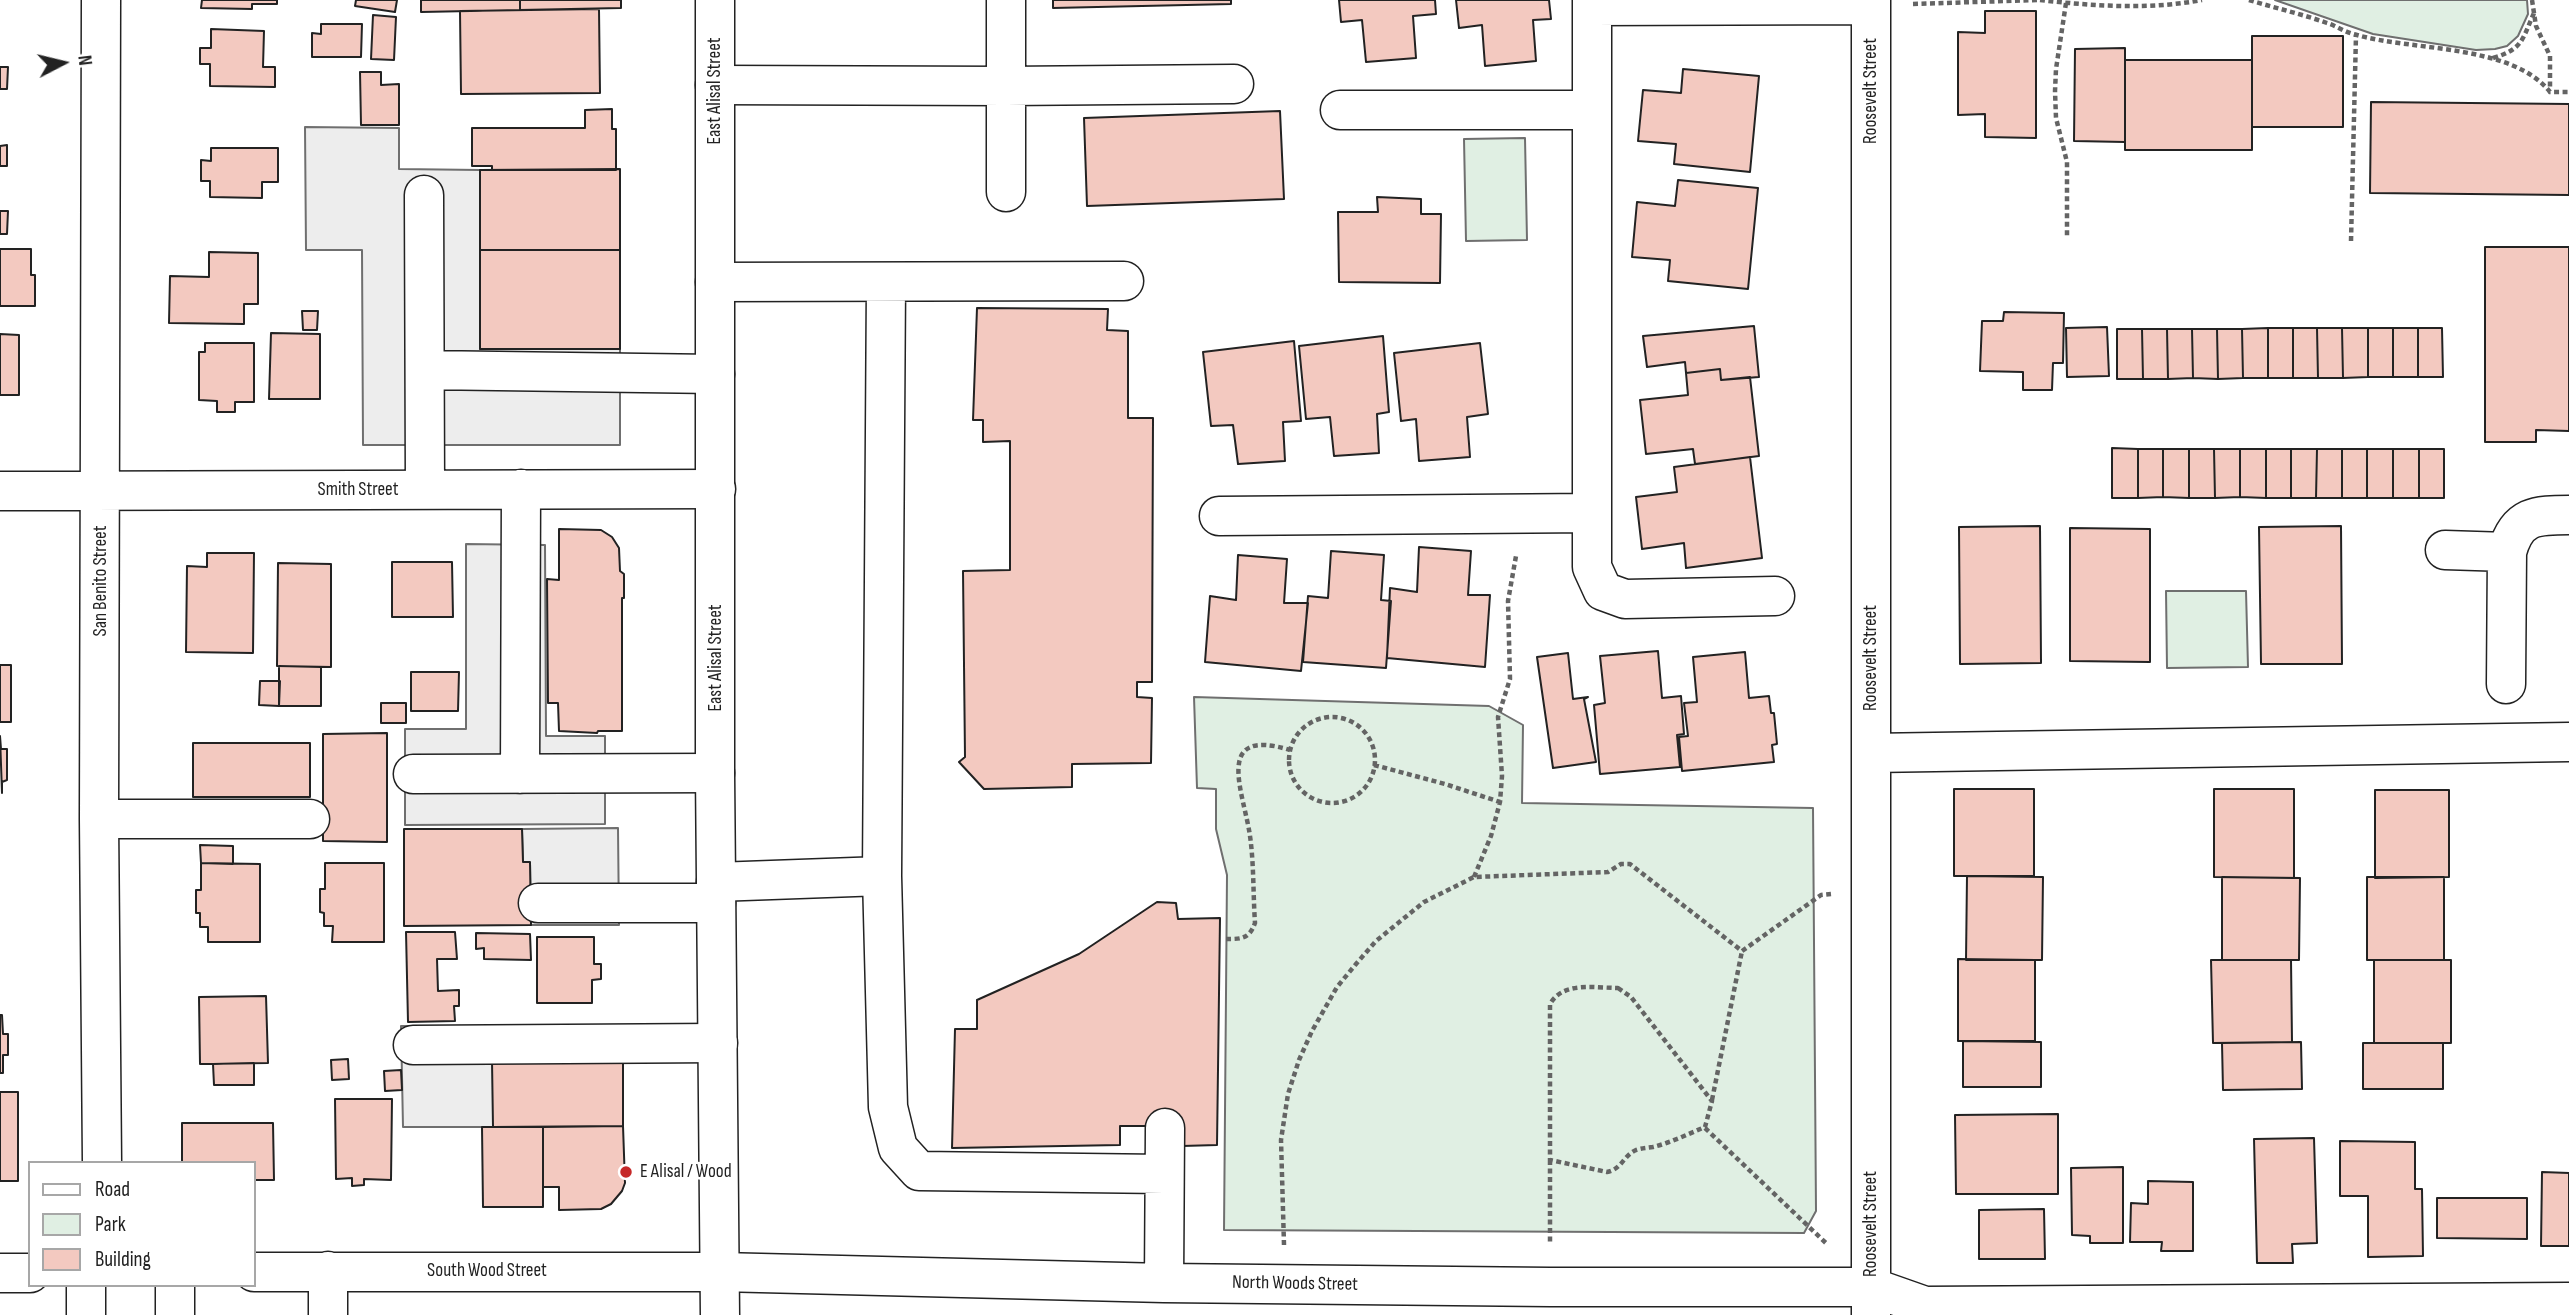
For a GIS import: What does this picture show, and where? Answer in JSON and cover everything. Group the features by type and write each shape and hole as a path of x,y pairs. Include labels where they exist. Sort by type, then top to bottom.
{"street":[{"name":"San Benito Street","path":"101,0 99,819 102,1161"},
{"name":"East Alisal Street","path":"715,0 715,773 720,1315"},
{"path":"1006,0 1006,192"},
{"path":"1775,596 1625,599 1603,591 1592,567 1592,3 1871,3"},
{"name":"Roosevelt Street","path":"1871,3 1871,1301"},
{"path":"715,85 1006,86 1234,83"},
{"path":"1340,110 1592,110"},
{"path":"424,195 425,489"},
{"path":"715,282 1124,281"},
{"path":"886,282 882,876 888,1107 898,1148 919,1171 1164,1174"},
{"path":"425,370 715,373"},
{"path":"520,774 521,489"},
{"name":"Smith Street","path":"0,491 716,489"},
{"path":"1219,516 1592,513"},
{"path":"2506,684 2507,552 2512,534 2536,515 2569,515"},
{"path":"2445,550 2507,552"},
{"path":"1871,753 2569,742"},
{"path":"413,774 715,773"},
{"path":"99,819 310,819"},
{"path":"538,903 716,892 882,876"},
{"path":"413,1045 718,1043"},
{"path":"1164,1283 1165,1128"},
{"path":"328,1271 328,1315"},
{"name":"South Wood Street","path":"256,1272 720,1272"},
{"name":"North Woods Street","path":"720,1272 1164,1283 1550,1287 1871,1301 1924,1306 2561,1306"},
{"path":"0,1273 28,1273"},
{"path":"86,1287 86,1315"},
{"path":"175,1287 175,1315"}],"path":[{"path":"1871,3 2039,0 2155,5 2202,0"},
{"path":"2249,0 2327,22 2356,35 2490,58 2513,65 2543,84 2550,92 2569,92"},
{"path":"2532,0 2536,26 2550,56 2550,92"},
{"path":"2066,3 2055,91 2056,118 2067,162 2067,237"},
{"path":"2490,58 2510,52 2520,43 2534,12"},
{"path":"2351,241 2356,35"},
{"path":"1475,877 1491,836 1500,802 1502,776 1498,716 1510,679 1508,601 1524,515"},
{"path":"1340,717 1354,722 1365,732 1372,744 1374,765 1367,784 1357,794 1345,801 1317,801 1296,783 1290,770 1291,750 1301,730 1312,721 1340,717"},
{"path":"1226,939 1246,938 1251,934 1255,923 1250,838 1239,785 1240,760 1251,746 1259,743 1270,743 1291,750"},
{"path":"1374,765 1500,802"},
{"path":"1286,1284 1281,1140 1288,1094 1303,1050 1337,987 1376,941 1424,902 1475,877 1608,872 1621,864 1630,864 1742,951"},
{"path":"1705,1127 1742,951 1821,895 1870,889"},
{"path":"1550,1287 1550,1004 1565,989 1624,990 1712,1101"},
{"path":"1705,1127 1871,1301"},
{"path":"1550,1160 1607,1172 1614,1171 1628,1155 1637,1150 1653,1147 1705,1127"}],"green space":[{"path":"2275,0 2527,0 2528,14 2518,36 2507,46 2476,50 2373,34"},
{"path":"1525,138 1527,240 1466,241 1464,139"},
{"path":"2166,591 2246,591 2248,667 2167,668"},
{"path":"1194,697 1489,706 1523,725 1522,803 1813,808 1816,1211 1804,1233 1224,1230 1227,875 1216,829 1216,789 1197,788"}],"shaded area":[{"path":"305,127 399,128 399,169 480,170 480,349 620,349 620,445 363,445 362,250 306,250"},
{"path":"466,544 545,545 546,736 605,736 605,824 405,825 405,729 466,729"},
{"path":"618,828 619,925 531,925 530,863 523,862 522,829"},
{"path":"401,1026 493,1027 493,1127 403,1127"}],"building":[{"path":"202,0 277,0 277,4 252,4 252,9 201,8"},
{"path":"356,0 397,0 395,12 355,6"},
{"path":"421,0 520,0 520,10 421,12"},
{"path":"520,0 621,0 621,8 520,10"},
{"path":"1053,0 1231,0 1231,4 1053,8"},
{"path":"1339,0 1435,0 1436,14 1413,16 1416,58 1366,62 1362,20 1341,22"},
{"path":"1456,0 1549,0 1551,19 1533,20 1536,61 1485,66 1482,25 1459,28"},
{"path":"599,9 600,93 461,94 460,11"},
{"path":"1985,11 2036,11 2036,138 1985,137 1985,114 1958,115 1958,32 1985,33"},
{"path":"373,15 396,17 394,60 371,59"},
{"path":"321,24 362,24 361,57 312,57 312,33 321,34"},
{"path":"211,29 264,31 263,67 275,67 275,87 210,86 210,64 200,64 200,48 211,48"},
{"path":"2252,36 2343,36 2343,127 2252,127"},
{"path":"2125,48 2125,142 2074,141 2075,49"},
{"path":"2125,60 2252,60 2252,150 2125,150"},
{"path":"0,67 8,67 7,89 0,89"},
{"path":"1683,69 1759,76 1750,172 1674,164 1676,144 1638,141 1643,90 1681,93"},
{"path":"360,72 381,72 381,85 399,84 399,125 361,125"},
{"path":"2371,102 2569,104 2569,195 2370,193"},
{"path":"612,109 612,129 616,129 616,170 492,170 492,166 472,166 472,128 585,128 585,110"},
{"path":"1280,111 1284,199 1087,206 1084,118"},
{"path":"7,145 7,166 0,166 0,146"},
{"path":"211,148 278,148 278,182 262,182 262,198 210,197 210,181 201,181 201,160 211,161"},
{"path":"620,169 620,250 480,250 480,170"},
{"path":"1678,180 1758,188 1748,289 1668,281 1670,260 1632,257 1637,202 1675,206"},
{"path":"1377,197 1421,199 1421,214 1441,214 1440,283 1339,282 1338,212 1378,212"},
{"path":"0,211 8,211 7,234 0,234"},
{"path":"2485,247 2569,247 2569,431 2536,430 2536,442 2485,442"},
{"path":"0,249 31,249 31,275 35,275 35,306 0,306"},
{"path":"480,250 620,250 620,349 480,349"},
{"path":"209,252 258,253 258,304 244,304 244,324 169,323 170,276 209,277"},
{"path":"977,308 1108,309 1107,330 1128,331 1128,418 1153,418 1152,682 1137,682 1137,697 1152,698 1151,763 1072,764 1072,787 984,789 959,762 965,757 963,571 1010,570 1010,441 983,442 983,420 973,420"},
{"path":"302,311 318,311 317,330 303,330"},
{"path":"2004,312 2064,313 2063,363 2053,363 2052,390 2023,390 2023,372 1980,371 1982,321 2003,321"},
{"path":"1754,326 1759,377 1721,380 1720,369 1686,373 1685,362 1647,367 1643,336"},
{"path":"2107,327 2109,376 2067,377 2066,328"},
{"path":"2268,328 2293,328 2293,378 2268,378"},
{"path":"2268,328 2268,378 2243,378 2242,329"},
{"path":"2293,328 2317,328 2318,378 2293,378"},
{"path":"2317,328 2342,328 2343,378 2318,378"},
{"path":"2342,328 2368,328 2368,377 2343,378"},
{"path":"2368,328 2393,328 2393,377 2368,377"},
{"path":"2393,328 2418,328 2418,377 2393,377"},
{"path":"2418,328 2442,328 2443,377 2418,377"},
{"path":"2117,329 2142,329 2143,379 2117,379"},
{"path":"2142,329 2167,329 2168,379 2143,379"},
{"path":"2167,329 2192,329 2193,378 2168,379"},
{"path":"2192,329 2217,329 2218,379 2193,378"},
{"path":"2217,329 2242,329 2243,378 2218,379"},
{"path":"271,333 320,334 320,399 269,399"},
{"path":"0,334 19,335 19,395 0,395"},
{"path":"1383,336 1389,412 1377,414 1379,453 1334,456 1330,417 1306,419 1299,346"},
{"path":"1294,341 1301,421 1283,422 1285,461 1238,464 1233,425 1211,426 1203,352"},
{"path":"205,343 254,343 254,402 235,402 235,412 217,412 217,401 199,400 199,352 205,352"},
{"path":"1480,343 1488,414 1467,417 1470,457 1419,461 1416,419 1401,421 1394,353"},
{"path":"1720,369 1721,380 1750,377 1759,456 1695,464 1693,449 1646,454 1640,400 1688,395 1686,373"},
{"path":"2112,448 2138,449 2138,498 2112,498"},
{"path":"2138,449 2163,449 2163,497 2138,498"},
{"path":"2163,449 2189,449 2189,498 2163,497"},
{"path":"2189,449 2214,449 2215,498 2189,498"},
{"path":"2214,449 2240,449 2240,497 2215,498"},
{"path":"2240,449 2266,449 2266,498 2240,497"},
{"path":"2266,449 2291,449 2291,498 2266,498"},
{"path":"2291,449 2317,449 2316,498 2291,498"},
{"path":"2317,449 2342,449 2342,498 2316,498"},
{"path":"2342,449 2367,449 2367,498 2342,498"},
{"path":"2367,449 2393,449 2393,498 2367,498"},
{"path":"2393,449 2419,449 2419,498 2393,498"},
{"path":"2419,449 2444,449 2444,498 2419,498"},
{"path":"1750,457 1762,558 1686,568 1684,543 1642,549 1636,497 1677,492 1674,467"},
{"path":"2040,526 2041,663 1960,664 1959,527"},
{"path":"2341,526 2342,664 2261,664 2259,527"},
{"path":"2070,528 2150,529 2150,662 2070,661"},
{"path":"559,529 601,530 612,537 619,548 620,571 624,574 622,731 559,731 558,703 548,703 547,579 559,580"},
{"path":"1419,547 1471,551 1468,595 1490,595 1485,667 1387,658 1390,588 1417,592"},
{"path":"1331,551 1384,555 1381,600 1391,601 1386,668 1303,662 1308,596 1328,598"},
{"path":"207,553 254,553 253,653 186,652 187,566 207,567"},
{"path":"1238,555 1287,559 1284,603 1308,603 1301,671 1205,662 1210,596 1236,600"},
{"path":"392,562 452,562 453,617 392,617"},
{"path":"278,563 331,564 331,667 277,666"},
{"path":"1658,651 1662,698 1681,696 1684,734 1677,735 1680,767 1600,774 1594,705 1605,703 1600,656"},
{"path":"1745,652 1749,698 1769,696 1771,713 1774,713 1777,744 1772,745 1774,762 1682,771 1679,737 1688,736 1684,703 1697,702 1693,657"},
{"path":"1568,653 1573,699 1588,697 1584,699 1596,762 1553,768 1537,657"},
{"path":"0,665 11,665 11,722 0,722"},
{"path":"279,666 321,667 321,706 279,706"},
{"path":"411,672 459,672 458,711 411,711"},
{"path":"260,681 280,681 279,706 259,705"},
{"path":"381,703 406,703 406,723 381,723"},
{"path":"387,733 387,842 323,841 323,734"},
{"path":"0,736 1,749 7,749 7,780 2,782 2,793"},
{"path":"193,743 310,743 310,797 193,797"},
{"path":"1954,789 2034,789 2034,876 1954,876"},
{"path":"2214,789 2294,789 2294,878 2214,877"},
{"path":"2375,790 2449,790 2449,877 2375,878"},
{"path":"404,829 522,829 523,862 530,862 531,925 404,926"},
{"path":"200,845 233,846 233,864 201,863"},
{"path":"201,863 260,864 260,942 208,942 208,927 200,927 200,913 196,913 196,890 201,890"},
{"path":"325,863 384,863 384,942 332,942 333,926 324,926 324,913 320,912 320,889 325,889"},
{"path":"1967,876 2043,877 2042,960 1966,960"},
{"path":"2222,877 2300,878 2299,960 2222,960"},
{"path":"2367,877 2444,877 2444,960 2367,960"},
{"path":"1157,902 1176,903 1178,919 1220,918 1217,1145 1182,1146 1182,1126 1120,1126 1120,1145 952,1148 955,1029 977,1029 977,1000 1079,954"},
{"path":"406,932 455,932 457,959 437,959 438,991 459,990 459,1006 454,1006 455,1021 408,1022"},
{"path":"476,933 530,934 531,960 484,959 484,948 476,949"},
{"path":"537,937 594,937 594,964 601,964 601,979 592,980 592,1003 537,1003"},
{"path":"1958,959 2035,960 2035,1041 1958,1041"},
{"path":"2211,960 2291,960 2292,1042 2213,1043"},
{"path":"2374,960 2451,960 2451,1043 2374,1043"},
{"path":"266,996 268,1063 200,1064 199,997"},
{"path":"0,1015 3,1034 8,1034 8,1055 3,1055 3,1073 0,1073"},
{"path":"1963,1041 2041,1042 2041,1087 1963,1087"},
{"path":"2301,1042 2302,1089 2223,1090 2222,1043"},
{"path":"2363,1043 2443,1043 2443,1089 2363,1089"},
{"path":"348,1059 349,1079 332,1080 331,1060"},
{"path":"623,1060 623,1126 493,1127 492,1061"},
{"path":"254,1063 254,1085 214,1085 213,1064"},
{"path":"401,1070 402,1090 385,1091 384,1071"},
{"path":"0,1092 18,1092 18,1181 0,1181"},
{"path":"335,1099 392,1099 391,1180 364,1179 364,1185 352,1186 352,1178 336,1179"},
{"path":"2058,1114 2058,1194 1956,1194 1955,1115"},
{"path":"182,1123 273,1123 274,1180 256,1180 256,1161 182,1161"},
{"path":"623,1126 625,1183 622,1191 611,1204 601,1209 559,1210 559,1187 543,1187 543,1127"},
{"path":"482,1127 543,1127 543,1207 483,1207"},
{"path":"2314,1138 2317,1243 2292,1244 2293,1263 2257,1263 2254,1139"},
{"path":"2340,1141 2415,1142 2415,1189 2422,1189 2423,1256 2368,1257 2368,1196 2340,1196"},
{"path":"2123,1167 2123,1243 2090,1243 2090,1236 2072,1235 2071,1168"},
{"path":"2542,1172 2569,1173 2569,1246 2541,1246"},
{"path":"2148,1181 2193,1182 2193,1251 2161,1251 2162,1242 2130,1242 2131,1203 2148,1204"},
{"path":"2437,1198 2527,1198 2527,1239 2437,1238"},
{"path":"2044,1209 2045,1259 1979,1259 1979,1210"}],"place":[{"name":"E Alisal / Wood","path":"626,1172"}]}
